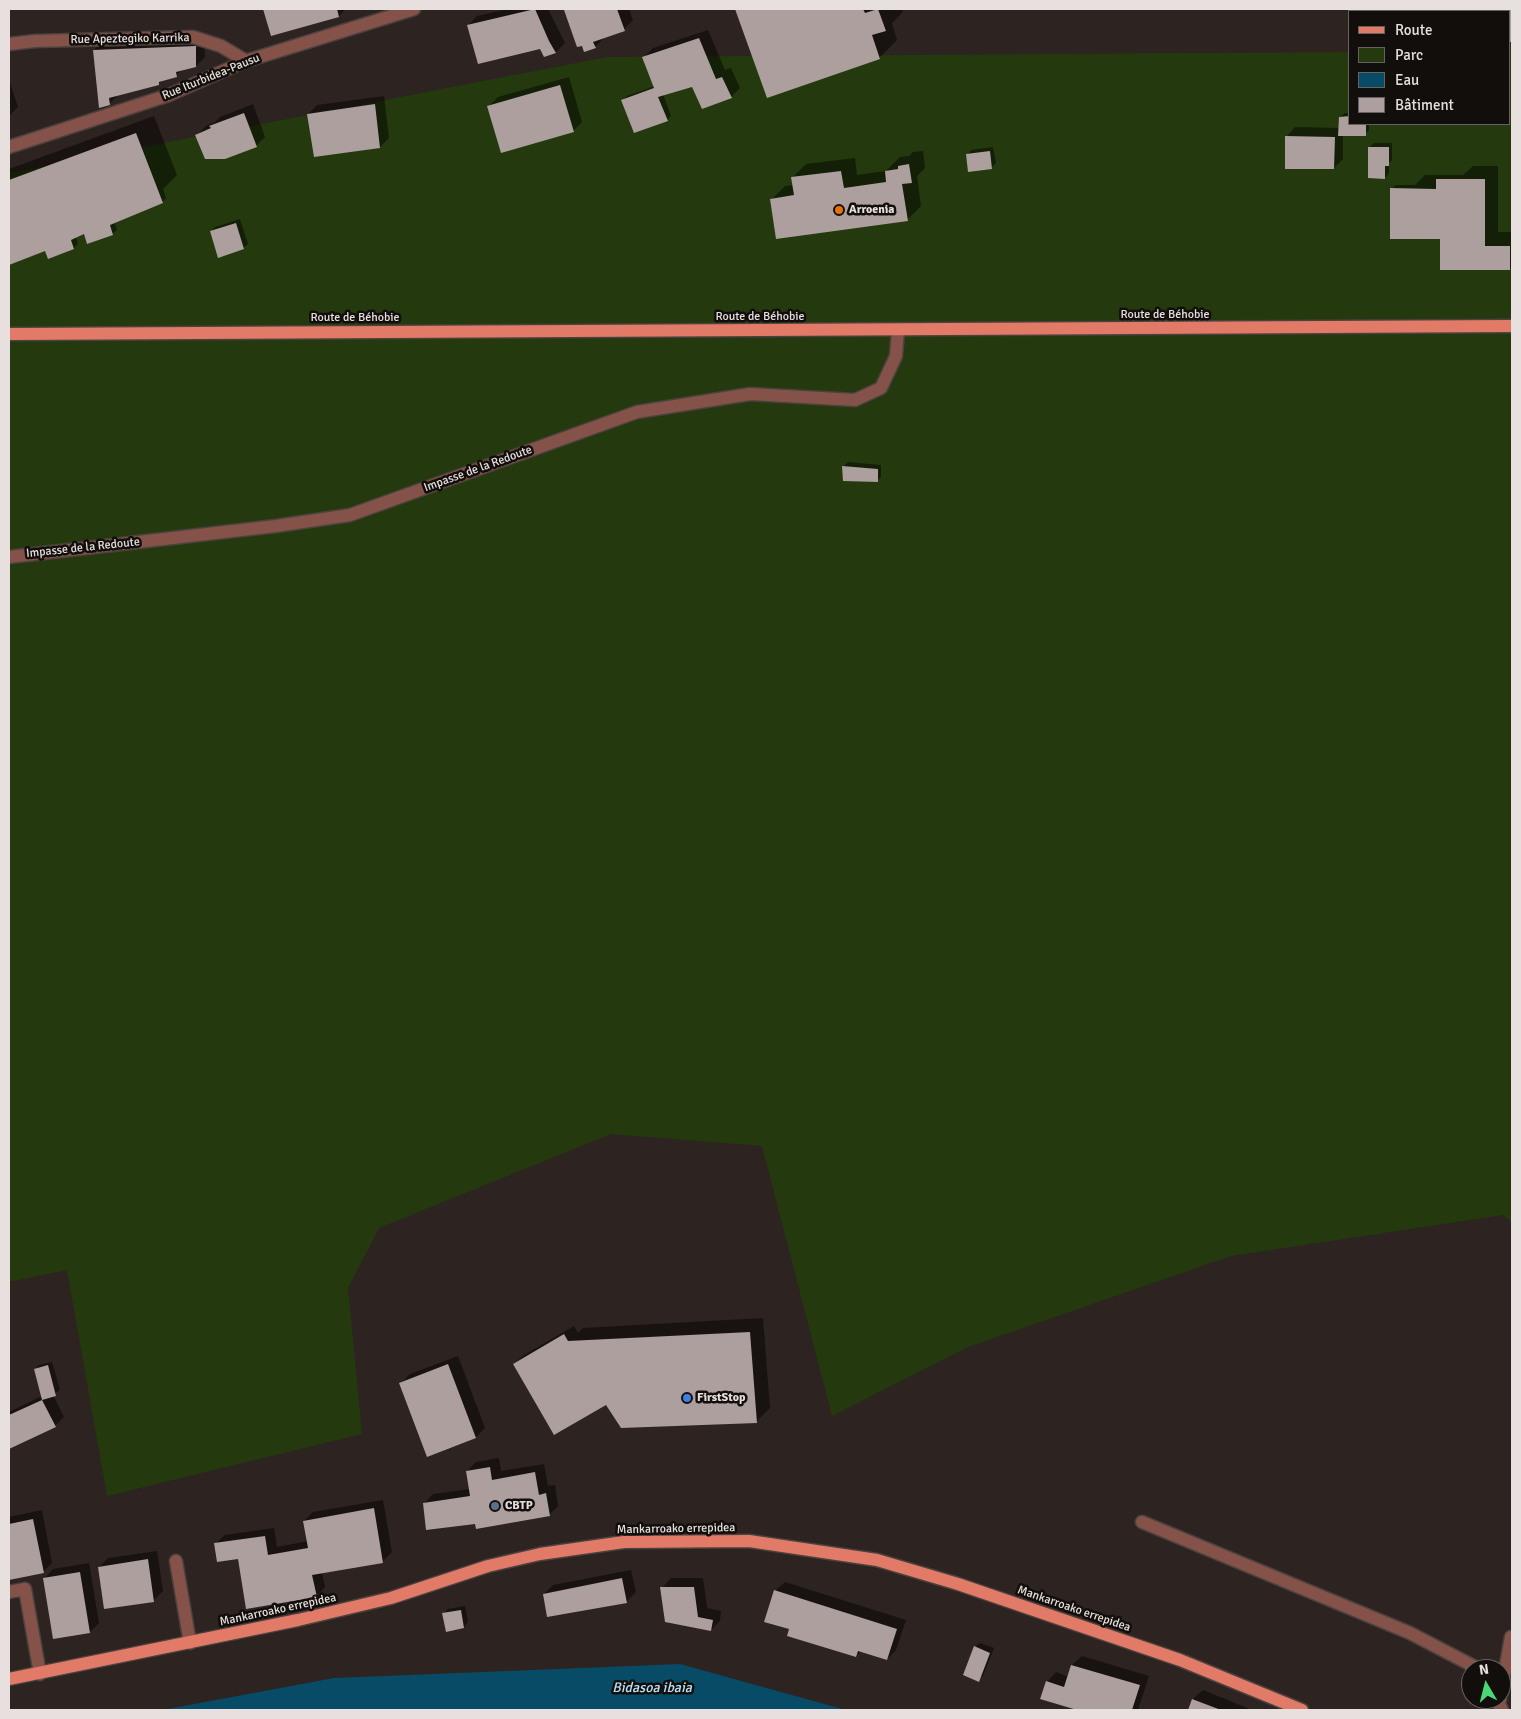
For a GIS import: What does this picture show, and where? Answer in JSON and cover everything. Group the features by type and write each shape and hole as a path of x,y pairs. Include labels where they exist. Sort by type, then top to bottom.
{"main road":[{"name":"Route de Béhobie","path":"9,334 1512,326"},
{"name":"Mankarroako errepidea","path":"9,1680 298,1620 391,1598 488,1566 540,1554 624,1542 677,1540 749,1541 877,1560 958,1584 1180,1660 1302,1710"}],"street":[{"name":"Rue Iturbidea-Pausu","path":"9,147 169,95 246,61 414,9"},
{"name":"Rue Apeztegiko Karrika","path":"9,44 35,41 193,37 221,46 246,61"},
{"name":"Impasse de la Redoute","path":"9,557 276,526 350,515 637,412 750,394 855,400 881,388 896,356 898,330"},
{"path":"1142,1522 1410,1633 1461,1660"},
{"path":"176,1561 190,1643"},
{"path":"9,1592 25,1589 40,1674"},
{"path":"1507,1659 1512,1637"}],"green space":[{"path":"1511,26 1512,1222 1503,1215 1231,1256 968,1347 832,1416 762,1146 611,1134 379,1228 348,1288 362,1434 107,1496 67,1270 9,1282 9,173 607,57 1348,52 1348,125 1511,125"}],"water":[{"name":"Bidasoa ibaia","path":"680,1664 846,1710 162,1710 334,1678"}],"building":[{"path":"263,9 337,9 339,17 271,36"},
{"path":"535,9 556,53 544,57 540,49 478,64 467,25"},
{"path":"617,9 625,31 593,42 596,48 584,52 582,46 577,47 564,10"},
{"path":"735,9 863,9 865,13 878,9 886,31 872,35 880,59 767,98"},
{"path":"1431,9 1432,10 1371,10"},
{"path":"1512,9 1512,42 1511,10 1470,10"},
{"path":"699,38 716,79 722,77 732,98 702,109 692,87 658,97 668,121 634,133 621,100 654,88 642,57"},
{"path":"196,46 196,67 176,72 177,77 159,82 159,85 109,98 110,105 99,108 93,50"},
{"path":"560,85 574,132 501,153 487,106"},
{"path":"375,104 380,148 314,157 307,114"},
{"path":"244,113 257,147 225,159 205,159 195,135 211,128 209,126"},
{"path":"1348,116 1348,125 1366,125 1366,136 1338,136 1339,117"},
{"path":"136,133 163,203 110,225 113,235 87,244 84,234 71,240 74,249 48,259 45,251 9,265 9,180"},
{"path":"1285,136 1335,137 1334,169 1285,169"},
{"path":"1368,147 1389,147 1389,166 1385,166 1385,179 1368,178"},
{"path":"990,151 992,169 968,172 966,154"},
{"name":"Arroenia","path":"909,164 912,183 902,184 908,221 776,239 770,199 794,195 791,177 841,171 844,188 886,182 885,171 898,169 898,166"},
{"path":"1436,179 1485,179 1485,246 1510,246 1510,270 1440,270 1440,239 1390,239 1390,188 1436,189"},
{"path":"236,223 244,249 218,258 210,231"},
{"path":"842,466 878,469 878,482 843,481"},
{"path":"750,1332 757,1423 621,1428 606,1405 554,1435 513,1364 564,1334 568,1341"},
{"path":"448,1364 476,1438 427,1457 399,1383"},
{"path":"48,1365 56,1396 42,1400 34,1369"},
{"path":"42,1400 56,1427 9,1449 9,1415"},
{"path":"490,1467 492,1480 535,1472 539,1495 546,1493 550,1516 476,1529 475,1524 426,1530 423,1503 470,1496 466,1471"},
{"path":"374,1508 383,1563 312,1575 317,1597 246,1609 238,1559 217,1562 214,1543 265,1536 268,1555 308,1548 303,1521"},
{"path":"33,1519 44,1573 9,1580 9,1524"},
{"path":"148,1559 154,1602 104,1609 98,1567"},
{"path":"80,1572 90,1633 53,1639 43,1578"},
{"path":"622,1578 627,1603 547,1617 543,1594"},
{"path":"660,1587 694,1587 698,1617 713,1620 711,1631 665,1622"},
{"path":"774,1590 897,1629 887,1660 858,1651 856,1657 787,1636 789,1629 764,1622"},
{"path":"461,1610 464,1628 446,1632 442,1613"},
{"path":"974,1646 990,1653 979,1682 963,1675"},
{"path":"1071,1665 1140,1685 1132,1710 1077,1710 1040,1699 1046,1681 1064,1687"},
{"path":"1192,1699 1221,1710 1188,1710"}],"place":[{"name":"Arroenia","path":"839,210"},
{"name":"FirstStop","path":"687,1398"},
{"name":"CBTP","path":"495,1506"}]}
